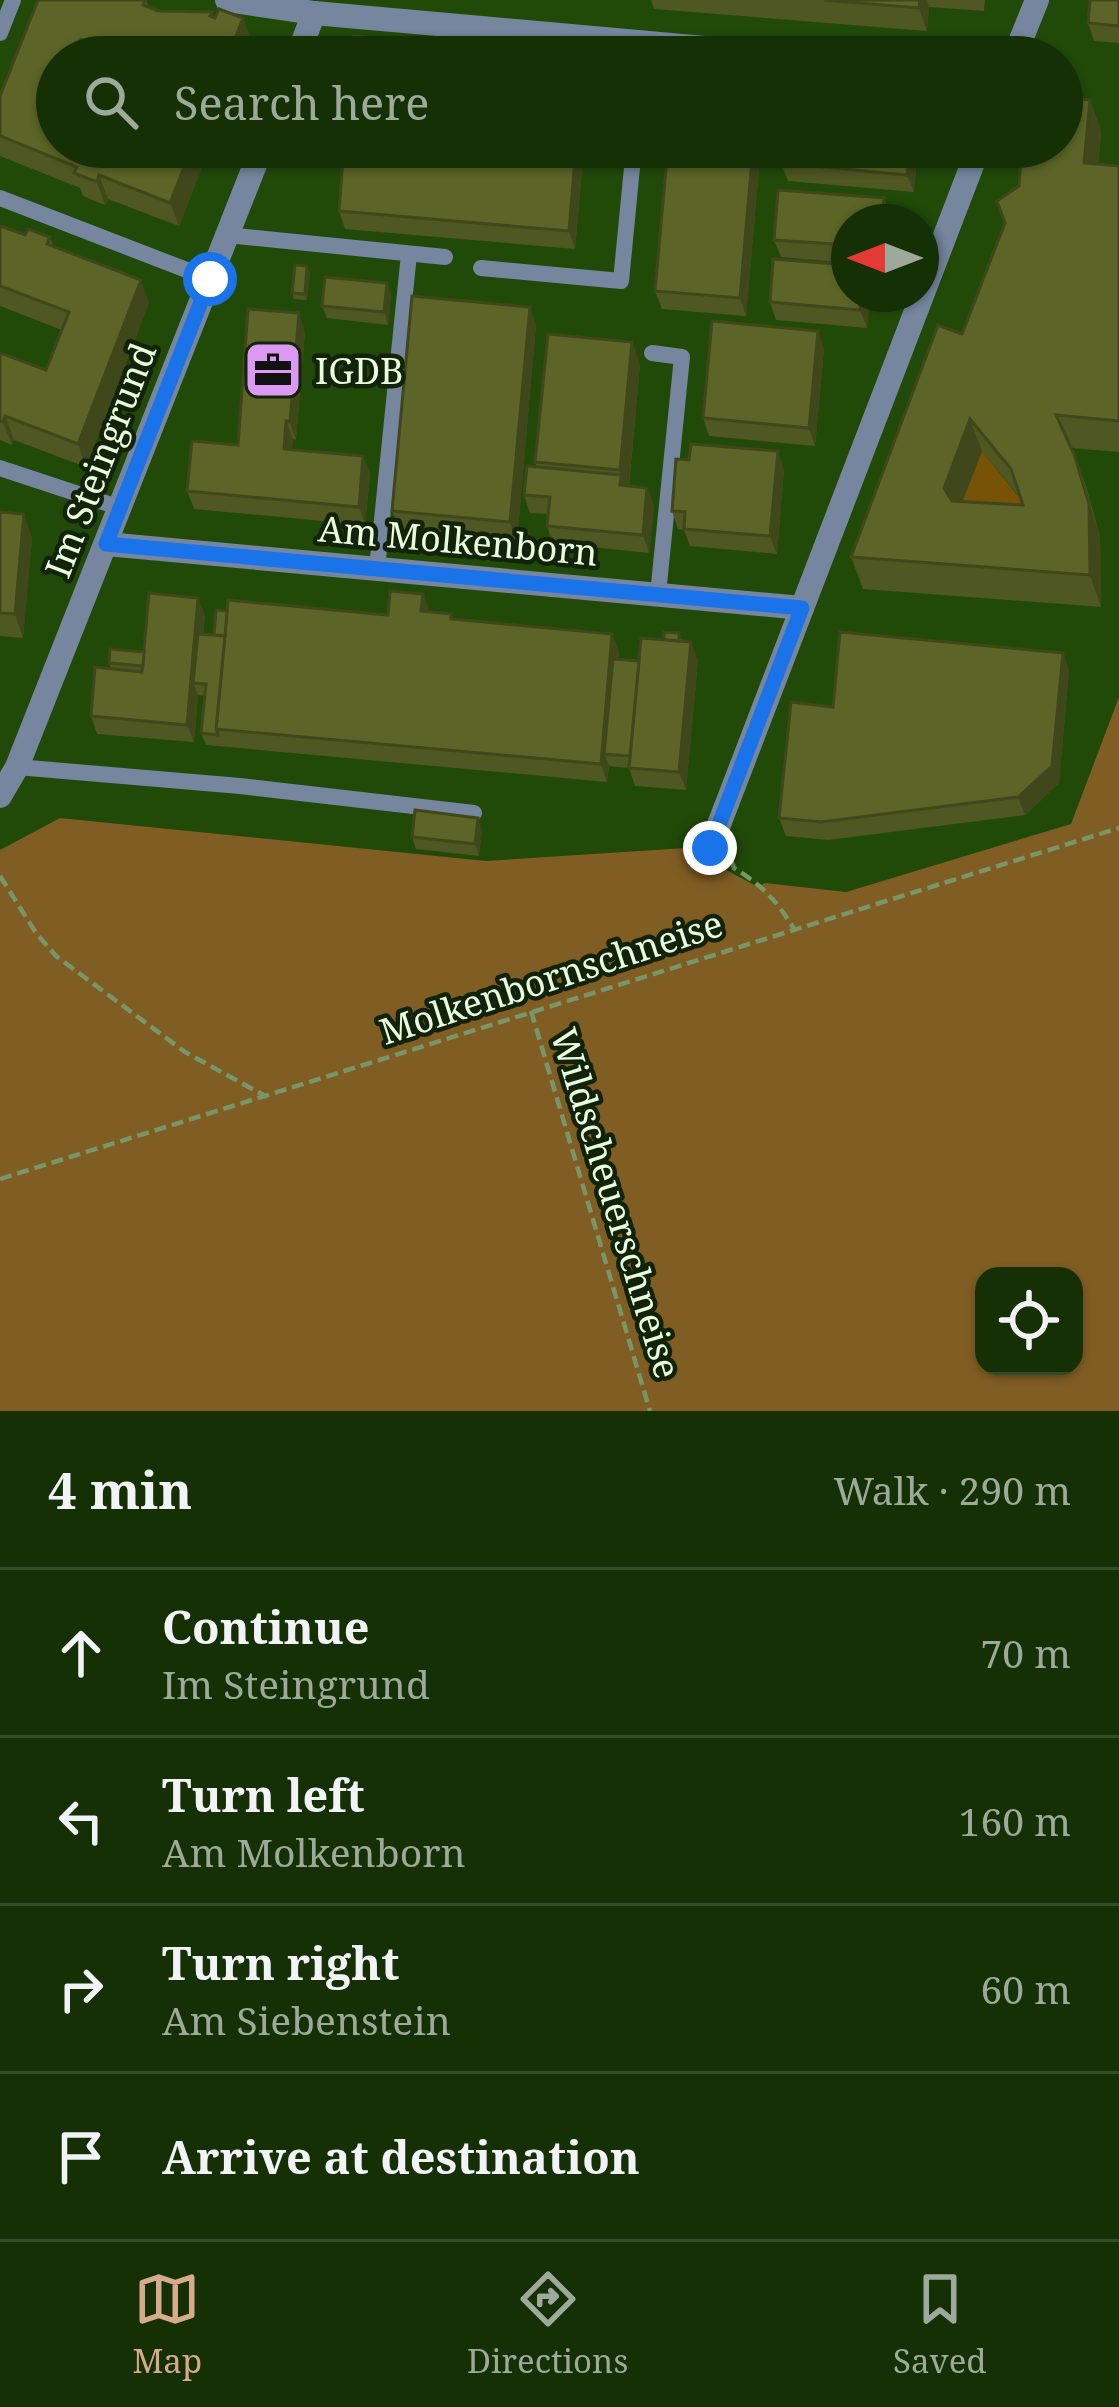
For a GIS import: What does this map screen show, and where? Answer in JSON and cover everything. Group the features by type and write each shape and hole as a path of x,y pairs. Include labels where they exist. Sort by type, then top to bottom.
{"street":[{"path":"227,0 519,36"},
{"path":"1022,36 1037,0"},
{"path":"305,36 314,13"},
{"name":"Im Steingrund","path":"0,796 17,767 254,168"},
{"path":"713,841 971,168"},
{"name":"Am Molkenborn","path":"106,544 802,608"}],"lane":[{"path":"0,33 13,0"},
{"path":"481,268 621,281 632,168"},
{"path":"0,198 210,279"},
{"path":"227,235 445,256"},
{"path":"376,568 409,254"},
{"path":"652,353 682,356 658,594"},
{"path":"0,468 121,508"},
{"path":"17,767 240,786 474,814"}],"path":[{"name":"Molkenbornschneise","path":"0,1179 1119,828"},
{"path":"713,841 734,868 776,901 794,929"},
{"path":"0,876 56,956 185,1052 267,1097"},
{"name":"Wildscheuerschneise","path":"531,1011 650,1411"}],"shaded area":[{"path":"0,0 1119,0 1119,697 1071,824 846,892 765,883 758,887 685,848 486,861 60,818 0,850"},
{"path":"982,451 1022,501 1034,537 955,520"},
{"path":"1119,697 1119,1411 0,1411 0,850 60,818 486,861 685,848 758,887 765,883 846,892 1071,824"}],"building":[{"path":"38,0 145,0 143,5 158,11 212,12 215,18 219,9 243,18 236,36 36,36 36,150 0,136 0,96"},
{"path":"824,0 920,0 919,8"},
{"path":"1090,0 1119,0 1119,26 1088,23"},
{"path":"1083,99 1090,100 1084,163 1119,166 1119,421 1056,415 1089,504 1090,575 851,557 938,325 962,334 1005,223 997,201 1019,186 1020,168 1083,168","holes":["970,419 1011,469 1023,505 952,501 944,488"]},
{"path":"76,168 184,168 170,203 99,175 97,182 74,173"},
{"path":"342,168 574,168 569,231 339,211"},
{"path":"666,168 751,168 740,298 655,291"},
{"path":"834,168 908,168 907,175"},
{"path":"778,190 884,198 884,204 831,204 831,244 774,240"},
{"path":"0,226 50,237 47,244 141,280 78,444 5,416 0,421 0,353 46,370 69,312 0,286"},
{"path":"773,259 831,264 831,307 770,302"},
{"path":"295,265 307,266 305,294 292,293"},
{"path":"325,277 387,283 384,312 322,306"},
{"path":"412,296 530,307 510,522 392,511"},
{"path":"248,309 299,313 284,449 363,456 359,507 187,491 192,441 238,445"},
{"path":"712,321 818,331 809,428 703,418"},
{"path":"548,334 632,342 620,470 535,462"},
{"path":"691,444 778,451 770,536 684,529 685,512 672,511 676,459 689,460"},
{"path":"527,466 621,475 620,485 647,488 643,535 547,526 550,497 524,495"},
{"path":"0,512 24,514 15,614 0,613"},
{"path":"390,591 423,594 421,611 451,614 451,619 612,634 601,764 216,729 228,600 388,615"},
{"path":"149,593 198,598 187,725 91,716 95,667 142,672"},
{"path":"216,610 227,611 225,636 214,635"},
{"path":"664,632 679,633 679,641 664,640"},
{"path":"840,632 1063,653 1052,766 1018,797 821,822 779,818 791,702 833,707"},
{"path":"198,634 225,636 218,735 201,733 206,684 193,683"},
{"path":"641,638 691,642 679,772 629,768"},
{"path":"110,649 144,652 143,666 109,663"},
{"path":"613,659 639,661 630,756 604,754"},
{"path":"415,810 478,818 475,844 412,837"}],"place":[{"name":"IGDB","path":"273,370"}],"route":[{"path":"210,279 106,544 802,608 710,848"}]}
